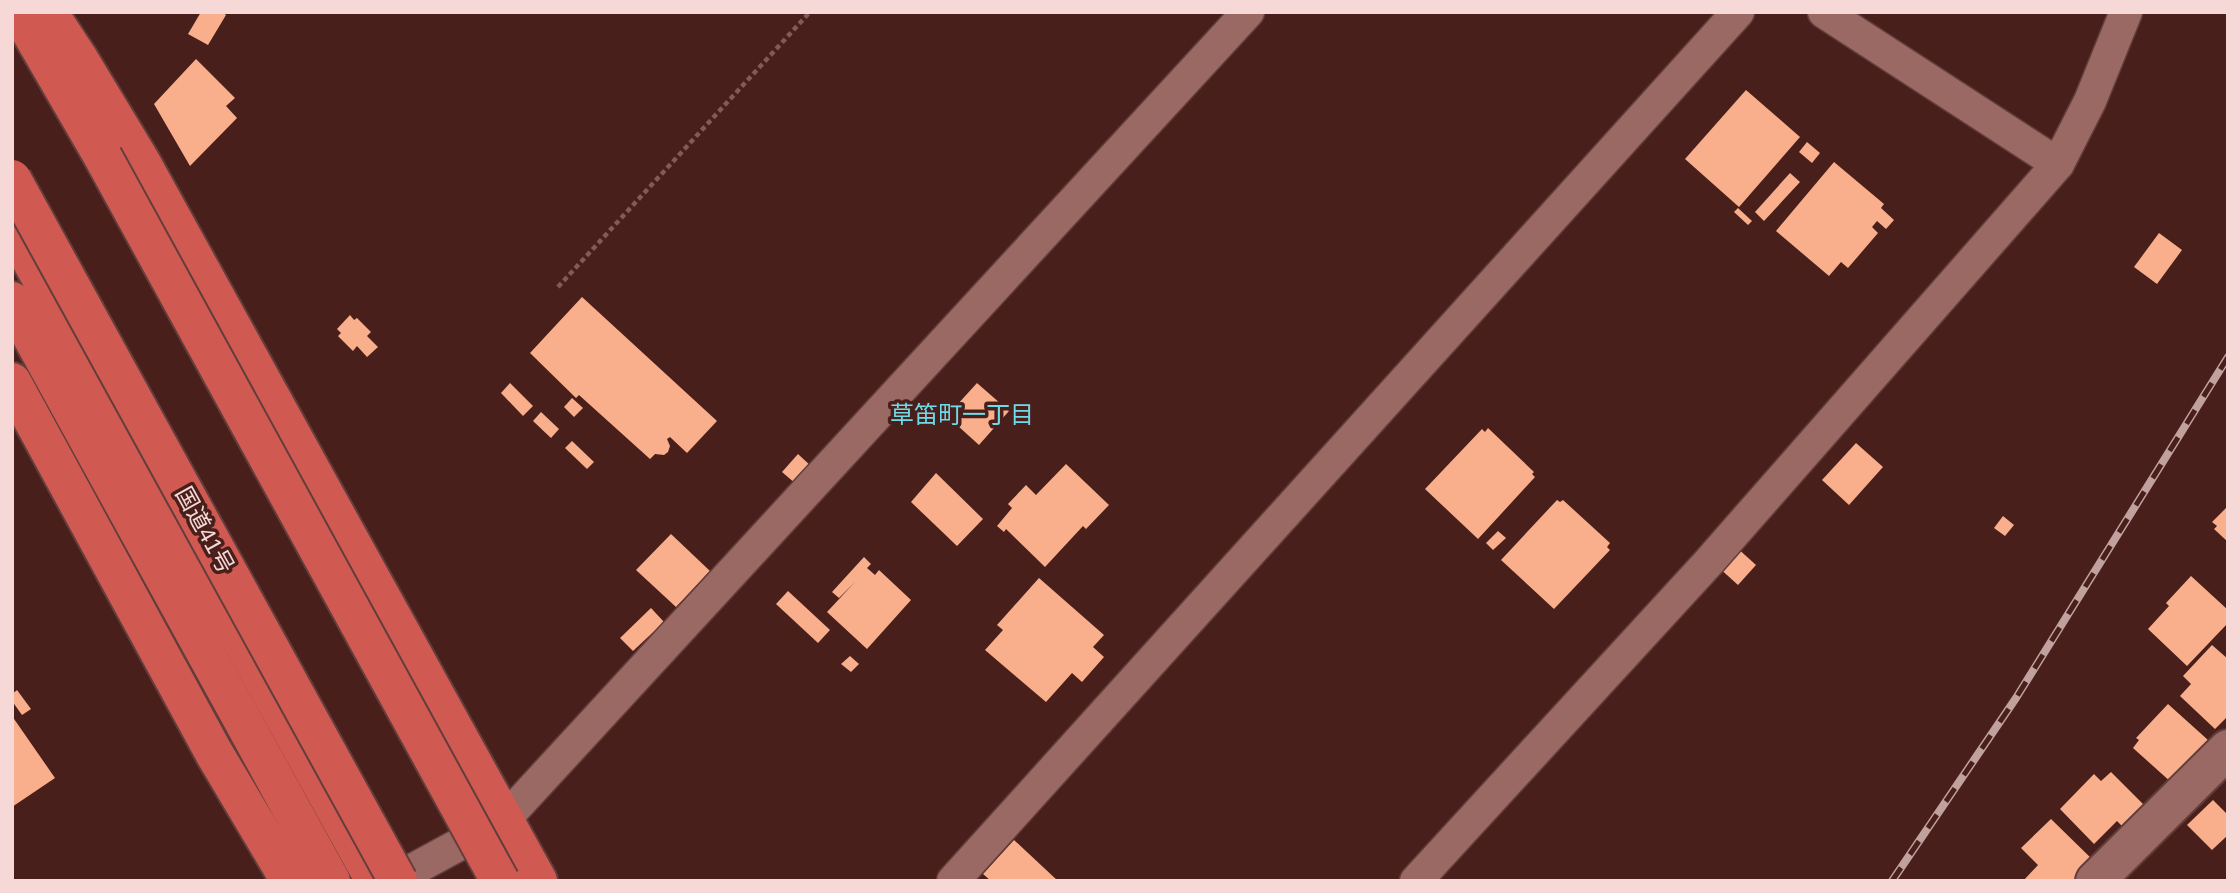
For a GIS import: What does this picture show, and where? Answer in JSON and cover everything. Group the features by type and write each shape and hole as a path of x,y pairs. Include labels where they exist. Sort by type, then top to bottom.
{"highway":[{"path":"19,12 68,68 140,160 538,881"},
{"path":"48,12 103,157 500,881"},
{"name":"国道41号","path":"12,179 398,881"},
{"name":"国道41号","path":"12,226 375,881"},
{"path":"12,301 331,881"},
{"path":"12,382 214,753 290,881"}],"street":[{"path":"392,881 504,820 1248,12"},
{"path":"953,881 1738,12"},
{"path":"1824,12 2058,164"},
{"path":"1416,881 1708,563 2058,164 2090,101 2126,12"},
{"path":"2095,881 2228,749"}],"path":[{"path":"558,287 810,12"}],"building":[{"path":"201,12 222,12 226,15 208,45 188,34"},
{"path":"196,59 235,98 226,106 237,118 190,166 154,104"},
{"path":"1746,90 1800,137 1739,207 1685,159"},
{"path":"1807,142 1820,153 1812,163 1799,152"},
{"path":"1834,162 1884,204 1881,208 1894,220 1886,229 1877,221 1872,227 1878,233 1848,268 1841,262 1829,276 1776,231"},
{"path":"1790,173 1800,182 1764,221 1755,212"},
{"path":"1738,208 1752,221 1748,225 1734,212"},
{"path":"2159,233 2182,250 2157,284 2134,267"},
{"path":"582,297 717,421 687,453 670,437 667,439 670,446 668,452 664,455 655,454 650,459 579,395 576,398 530,353"},
{"path":"350,315 371,332 367,336 378,347 367,357 357,346 353,351 338,336 341,333 337,329"},
{"path":"510,383 533,406 523,416 501,393"},
{"path":"977,383 1009,411 979,445 947,416"},
{"path":"572,398 583,408 574,417 564,407"},
{"path":"541,412 559,429 551,438 533,421"},
{"path":"1488,428 1534,472 1532,474 1535,477 1478,539 1425,489 1482,429 1485,432"},
{"path":"572,441 594,462 587,469 565,448"},
{"path":"1856,443 1883,467 1849,505 1822,480"},
{"path":"798,454 812,467 796,484 782,472"},
{"path":"1066,464 1109,505 1086,529 1083,526 1045,567 1006,529 1004,532 997,526 1012,508 1008,504 1026,485 1036,495"},
{"path":"936,473 983,519 957,546 911,502"},
{"path":"1557,500 1563,500 1610,543 1607,547 1610,550 1554,609 1501,560"},
{"path":"2228,506 2228,542 2214,529 2217,526 2212,522"},
{"path":"2003,516 2014,525 2005,536 1994,528"},
{"path":"1498,531 1506,538 1493,550 1486,543"},
{"path":"671,534 710,571 676,607 636,570"},
{"path":"1735,546 1756,565 1738,585 1717,566"},
{"path":"864,557 871,564 867,568 875,575 879,570 911,600 867,649 827,612 855,582 839,598 832,592"},
{"path":"2191,576 2228,610 2228,623 2187,666 2148,629 2169,606 2166,603"},
{"path":"1039,578 1104,635 1093,647 1104,657 1082,682 1072,673 1046,702 985,650 1003,630 997,625"},
{"path":"788,591 830,630 818,643 776,604"},
{"path":"651,608 664,622 633,651 620,638"},
{"path":"2212,645 2228,659 2228,716 2215,729 2180,696 2191,684 2183,676"},
{"path":"850,656 859,664 851,672 841,664"},
{"path":"17,690 31,709 22,715 12,701 12,694"},
{"path":"2168,704 2208,740 2172,783 2133,748 2139,740 2136,738"},
{"path":"12,716 55,778 12,807"},
{"path":"2111,772 2148,809 2127,831 2117,821 2094,844 2060,809 2094,774 2101,781"},
{"path":"2213,800 2228,815 2228,835 2212,850 2187,825"},
{"path":"2051,819 2095,862 2076,881 2023,881 2038,865 2021,848"},
{"path":"1014,840 1058,881 991,881 983,874"}],"railway":[{"path":"1892,881 2016,698 2228,357"}],"district":[{"name":"草笛町一丁目","path":"962,414"}]}
